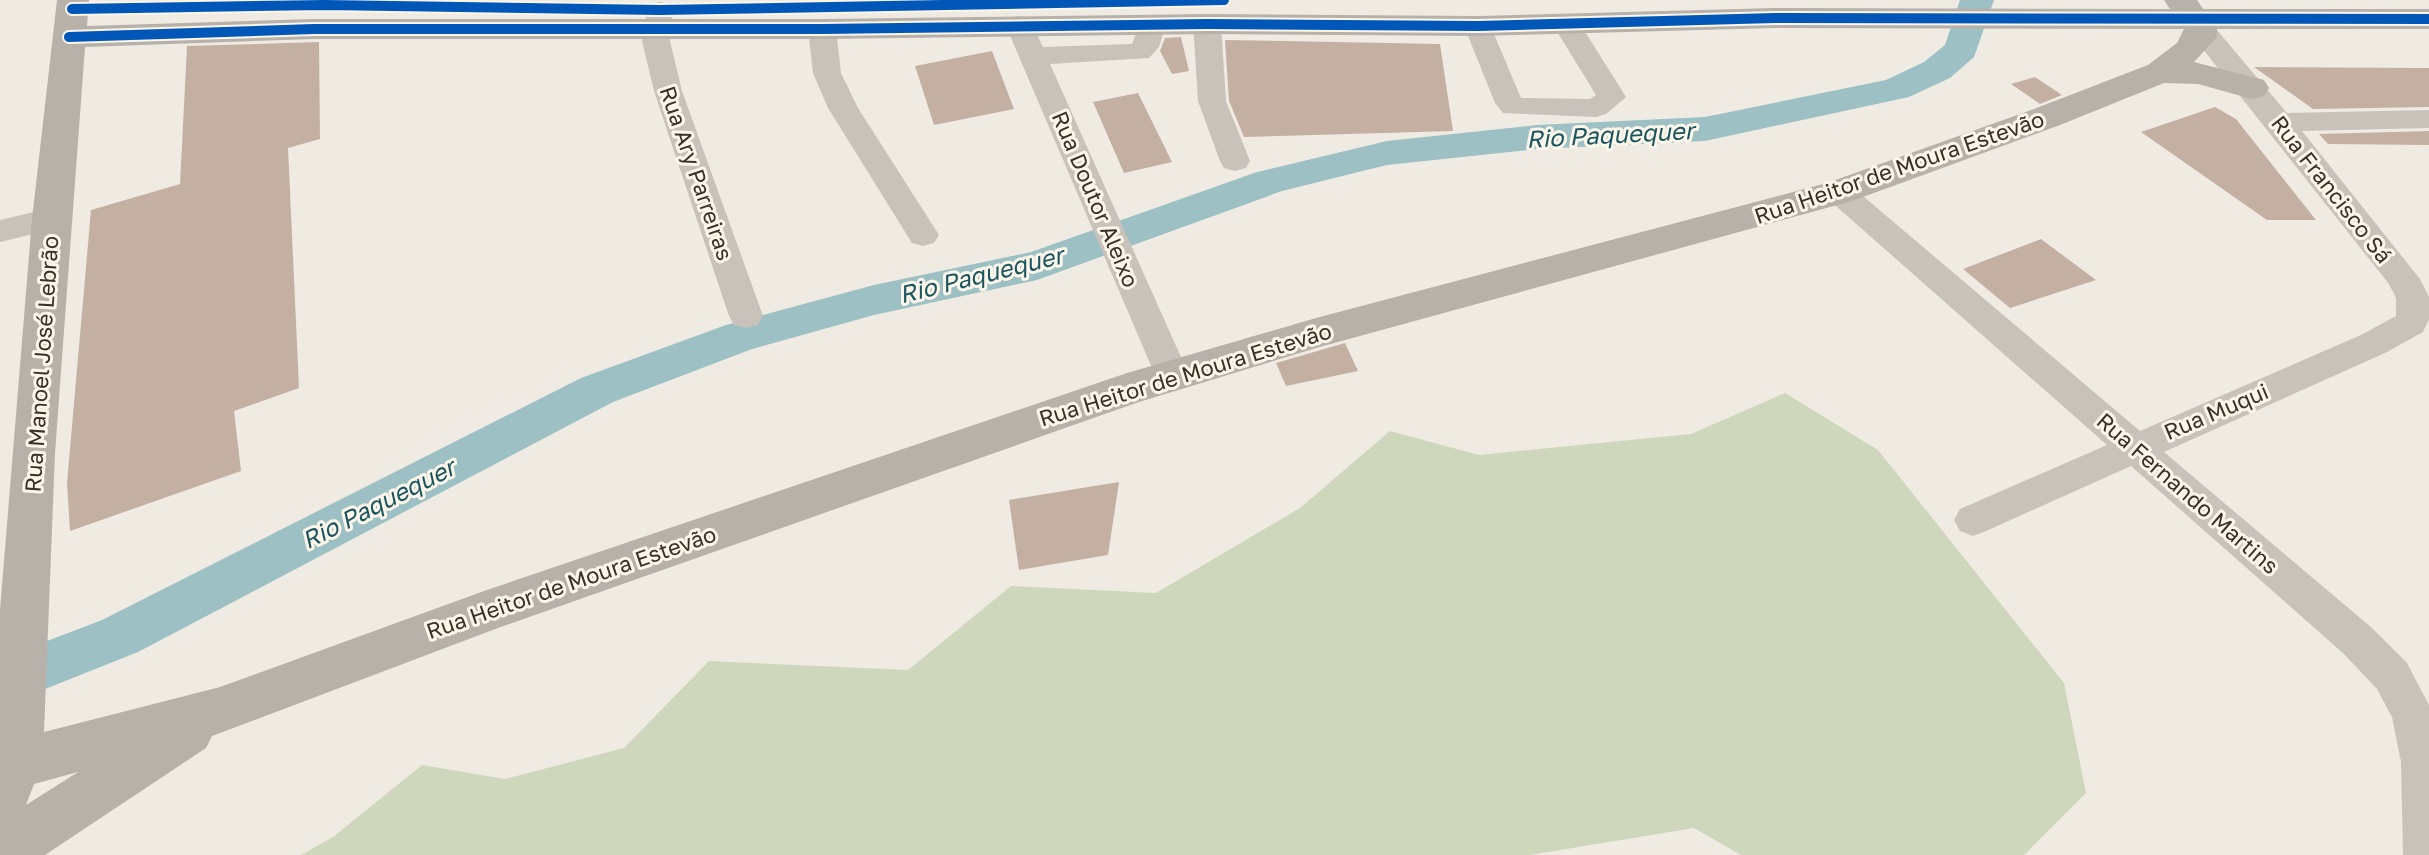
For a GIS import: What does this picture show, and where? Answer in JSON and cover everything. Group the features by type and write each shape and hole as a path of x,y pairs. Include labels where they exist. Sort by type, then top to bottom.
{"main road":[{"path":"658,19 822,29 1011,9 1152,24 1216,12"},
{"path":"71,15 658,19 1011,9 1216,12 1478,26 1567,25 1770,9 1939,20 2192,16 2429,19"},
{"name":"Rua Manoel José Lebrão","path":"12,765 51,219 71,15"},
{"path":"2151,75 2195,44 2192,16"},
{"path":"2075,19 2131,45 2151,75"},
{"path":"2151,75 2200,73 2252,88"},
{"name":"Rua Heitor de Moura Estevão","path":"12,765 220,710 544,591 995,432 1172,375 1839,192 2047,117 2151,75"},
{"name":"Rua Heitor de Moura Estevão","path":"0,853 220,710"}],"street":[{"name":"Rua Doutor Aleixo","path":"1011,9 1172,375"},
{"path":"1216,12 1212,101 1235,161"},
{"name":"Rua Francisco Sá","path":"2192,16 2401,276 2414,297 2415,312 2411,323 2373,344"},
{"name":"Rua Ary Parreiras","path":"658,19 668,91 746,316"},
{"path":"1034,56 1139,52 1145,47 1152,24"},
{"path":"1478,26 1513,107 1596,108 1612,97 1567,25"},
{"path":"822,29 827,73 843,108 923,235"},
{"path":"2279,122 2429,119"},
{"name":"Rua Fernando Martins","path":"1839,192 2358,641 2391,675 2408,700 2420,728 2426,773 2426,855"},
{"path":"0,231 51,219"},
{"name":"Rua Muqui","path":"1973,520 2373,344"}],"green space":[{"path":"1785,393 1878,450 2064,683 2086,793 2024,855 1741,855 1694,828 1530,855 301,855 333,837 422,765 505,779 624,748 709,661 908,670 1011,586 1156,593 1300,508 1390,431 1479,455 1691,434"}],"building":[{"path":"1181,37 1189,71 1172,74 1160,51 1165,38"},
{"path":"1225,40 1440,44 1453,131 1244,137 1229,101"},
{"path":"319,42 320,139 288,148 299,388 234,411 241,471 70,531 67,483 91,210 180,184 187,46"},
{"path":"992,51 1014,109 934,125 915,66"},
{"path":"2254,67 2429,68 2429,107 2313,109"},
{"path":"2035,77 2062,95 2040,104 2011,84"},
{"path":"1138,93 1172,162 1124,173 1093,102"},
{"path":"2215,107 2236,119 2316,220 2267,220 2141,132"},
{"path":"2429,131 2429,145 2328,144 2319,134"},
{"path":"2041,239 2096,280 2010,308 1963,269"},
{"path":"1345,343 1358,371 1286,386 1276,363"},
{"path":"1119,482 1108,555 1019,570 1009,500"}],"waterway":[{"name":"Rio Paquequer","path":"0,683 120,636 597,390 741,336 874,300 1037,265 1271,181 1387,153 1537,137 1705,129 1896,89 1937,70 1961,49 1977,0"}],"cycle path":[{"path":"72,9 325,5 660,10 1224,0"},
{"path":"69,37 314,29 822,29 1207,24 1478,26 1775,18 2429,19"}]}
